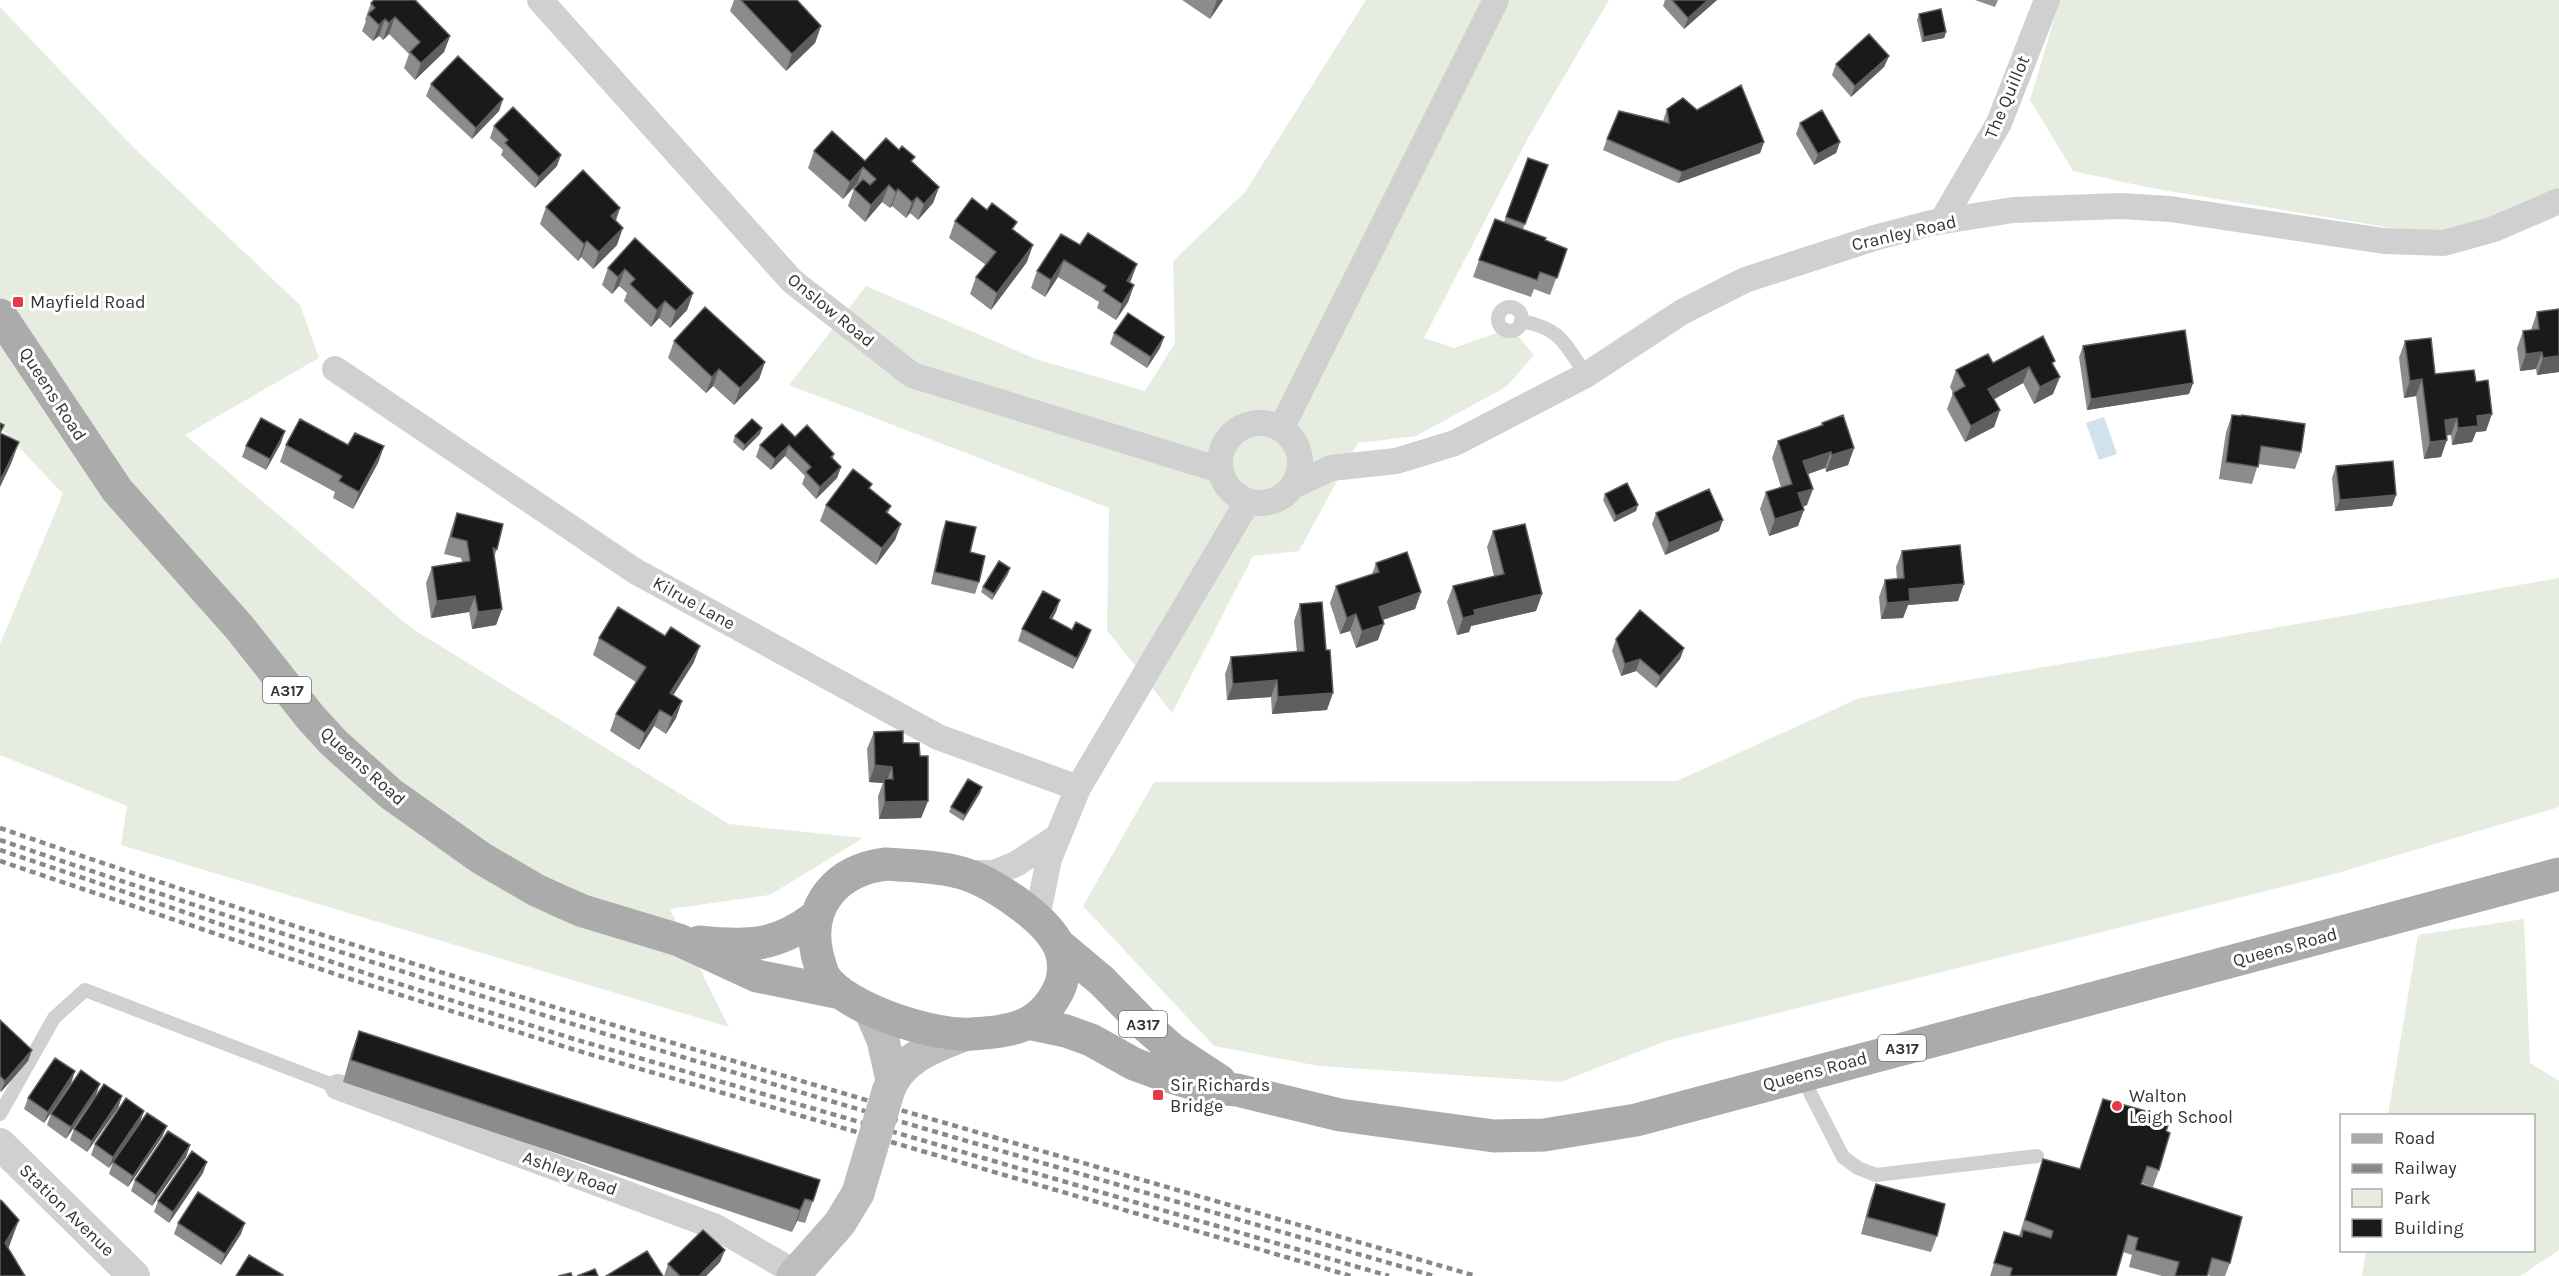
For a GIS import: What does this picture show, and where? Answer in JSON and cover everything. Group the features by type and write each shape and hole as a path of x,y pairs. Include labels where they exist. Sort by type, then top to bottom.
{"main road":[{"name":"Queens Road","path":"0,315 117,490 239,627 287,690 334,743 419,814 481,858 536,890 583,911 679,940 757,976 841,993"},
{"path":"896,865 963,873 1002,893 1037,918 1059,945 1064,964 1061,984 1044,1013 1008,1031 964,1035 935,1031 870,1010 856,1004 841,993 824,976 821,968 813,936 815,916 826,896 843,880 872,866 896,865"},
{"name":"Queens Road","path":"1028,1023 1066,1031 1091,1040 1134,1064 1204,1087 1237,1090 1340,1115 1437,1130 1494,1136 1544,1135 1636,1120 2559,874"},
{"name":"Queens Road","path":"679,940 736,946 765,944 799,930 815,916"},
{"name":"Queens Road","path":"1059,945 1102,981 1173,1050 1237,1090"},
{"path":"870,1010 884,1040 890,1086"},
{"path":"890,1086 918,1053 964,1035"},
{"name":"Ashley Road","path":"795,1274 840,1223 858,1193 890,1086"}],"street":[{"name":"Onslow Road","path":"540,0 792,281 912,375 1220,470"},
{"path":"1281,429 1496,0"},
{"name":"The Quillot","path":"1942,221 1999,123 2047,0"},
{"name":"Cranley Road","path":"1293,486 1331,468 1396,462 1455,443 1586,375 1682,312 1745,279 1874,237 1942,221 2013,210 2121,206 2170,209 2384,241 2444,243 2494,229 2559,201"},
{"name":"Kilrue Lane","path":"335,369 636,571 938,737 1078,788"},
{"path":"1262,423 1281,429 1296,446 1300,459 1299,473 1293,486 1275,500 1261,503 1248,501 1234,494 1225,483 1220,470 1221,454 1226,441 1236,431 1248,425 1262,423"},
{"path":"1037,918 1048,859 1078,788 1248,501"},
{"path":"963,873 994,873 1016,864 1057,837"},
{"name":"Ashley Road","path":"338,1087 716,1227 795,1274"},
{"name":"Station Avenue","path":"0,1144 134,1276"}],"lane":[{"path":"1521,321 1540,324 1558,335 1586,375"},
{"path":"0,1114 54,1018 85,990 338,1087"},
{"path":"1801,1075 1843,1157 1867,1172 1876,1174 2037,1156"}],"green space":[{"path":"1366,0 1609,0 1528,138 1424,338 1454,348 1511,328 1534,355 1506,387 1416,436 1358,443 1299,551 1253,556 1172,713 1107,630 1109,508 789,385 866,286 1036,359 1145,391 1175,343 1173,261 1245,192"},
{"path":"2060,0 2559,0 2559,187 2504,216 2440,236 2151,188 2073,171 2030,100"},
{"path":"0,7 133,147 300,305 319,358 185,435 411,628 729,824 863,838 770,895 670,909 729,1027 121,845 127,806 0,755 0,644 63,494 0,427"},
{"path":"2559,578 2559,807 2334,874 1666,1041 1561,1082 1319,1066 1214,1046 1083,906 1154,782 1677,781 1859,698"},
{"path":"2524,919 2530,1063 2559,1081 2559,1250 2520,1276 2362,1276 2366,1252 2535,1252 2535,1114 2388,1114 2418,935"}],"water":[{"path":"2104,417 2117,454 2099,460 2086,423"}],"building":[{"path":"374,0 415,0 450,36 421,63 410,52 420,42 395,17 389,23 385,19 379,25 368,14 375,8 371,3"},
{"path":"741,0 797,0 821,26 792,54"},
{"path":"1672,0 1708,0 1688,18"},
{"path":"1941,9 1946,32 1924,37 1919,14"},
{"path":"1869,34 1889,56 1855,86 1836,64"},
{"path":"458,56 503,99 476,128 431,84"},
{"path":"1741,85 1764,142 1682,172 1607,139 1619,111 1669,123 1667,109 1683,98 1697,110"},
{"path":"513,107 561,155 539,177 505,143 508,140 494,126"},
{"path":"1822,110 1840,142 1818,154 1800,123"},
{"path":"832,131 865,161 886,138 899,150 902,146 915,157 911,161 939,187 924,204 917,197 912,202 898,189 896,192 889,185 871,205 854,189 863,179 870,185 876,179 863,167 850,182 814,151"},
{"path":"1528,158 1548,165 1525,224 1506,217"},
{"path":"583,170 620,208 611,216 623,228 599,252 587,241 584,244 546,207"},
{"path":"972,198 987,210 992,203 1017,222 1012,229 1033,245 997,293 976,277 996,252 955,221"},
{"path":"1495,219 1546,238 1545,240 1567,249 1557,278 1540,272 1537,280 1479,260"},
{"path":"1088,233 1137,264 1127,281 1134,285 1122,304 1103,291 1106,286 1064,260 1051,280 1037,271 1061,234 1080,245"},
{"path":"635,238 693,293 676,311 665,301 657,310 630,284 635,279 625,269 618,277 608,268"},
{"path":"705,307 765,362 740,388 719,369 712,377 674,341"},
{"path":"2559,309 2559,356 2543,358 2542,352 2526,354 2523,331 2539,329 2537,312"},
{"path":"1128,313 1164,337 1151,357 1114,333"},
{"path":"2185,330 2193,383 2091,399 2083,346"},
{"path":"2043,336 2055,361 2052,363 2060,377 2040,387 2029,367 1988,389 2000,410 1971,426 1953,393 1965,386 1956,370 1988,354 1993,363"},
{"path":"2431,338 2435,374 2474,370 2476,382 2488,380 2492,414 2477,416 2478,426 2458,428 2457,418 2445,420 2447,440 2430,442 2422,379 2410,381 2405,341"},
{"path":"1843,415 1854,448 1832,455 1831,452 1803,461 1813,489 1798,493 1804,510 1775,519 1766,492 1792,484 1778,441 1823,425 1822,423"},
{"path":"2232,415 2305,424 2301,452 2261,446 2258,467 2226,462"},
{"path":"261,418 285,431 270,459 246,446"},
{"path":"300,419 348,445 355,433 384,446 359,492 339,481 342,476 286,445"},
{"path":"752,419 762,428 745,445 735,436"},
{"path":"782,424 795,437 807,425 834,454 831,457 841,467 820,487 806,472 811,467 789,445 775,459 760,445"},
{"path":"0,433 19,442 0,481"},
{"path":"2393,461 2396,495 2340,500 2336,466"},
{"path":"853,469 872,484 869,488 891,506 886,512 901,524 882,548 826,505"},
{"path":"1627,483 1638,505 1616,516 1605,494"},
{"path":"1709,489 1723,520 1669,543 1656,513"},
{"path":"457,513 503,524 497,549 493,548 502,609 478,612 475,596 437,601 432,567 470,561 467,541 451,537"},
{"path":"946,521 976,527 970,552 985,556 979,582 935,572"},
{"path":"1525,524 1542,594 1474,610 1475,615 1463,618 1453,586 1504,574 1493,531"},
{"path":"1960,545 1964,584 1909,589 1910,601 1887,603 1885,580 1904,578 1902,551"},
{"path":"1407,552 1421,592 1379,607 1384,624 1362,631 1356,614 1347,618 1336,586 1379,572 1376,563"},
{"path":"999,561 1010,568 994,594 983,587"},
{"path":"1043,591 1060,600 1050,618 1072,630 1076,622 1091,630 1077,658 1022,629"},
{"path":"1322,602 1326,650 1330,650 1333,693 1278,697 1277,680 1233,684 1231,657 1304,651 1300,604"},
{"path":"618,607 665,636 671,627 700,646 670,693 682,701 672,717 660,710 645,733 616,714 646,667 599,638"},
{"path":"1640,610 1684,648 1660,676 1640,659 1625,664 1616,639"},
{"path":"903,731 903,743 919,743 920,756 928,756 928,801 885,802 884,779 893,779 892,767 875,765 874,732"},
{"path":"968,779 982,787 965,815 951,807"},
{"path":"0,1020 32,1050 5,1081 0,1076"},
{"path":"359,1031 820,1180 813,1201 805,1199 800,1210 351,1060"},
{"path":"55,1058 75,1071 48,1112 28,1098"},
{"path":"81,1070 100,1084 71,1127 51,1114"},
{"path":"104,1084 122,1096 92,1141 74,1129"},
{"path":"126,1098 144,1111 113,1157 95,1144"},
{"path":"2103,1099 2171,1118 2166,1131 2170,1133 2159,1170 2147,1166 2141,1184 2242,1217 2230,1263 2212,1258 2207,1276 2175,1276 2179,1262 2135,1250 2138,1238 2128,1235 2116,1276 2010,1276 2012,1268 1994,1263 2004,1232 2022,1237 2023,1230 2051,1238 2053,1231 2025,1220 2043,1159 2080,1169"},
{"path":"147,1113 167,1126 133,1176 113,1162"},
{"path":"168,1131 190,1145 156,1195 135,1180"},
{"path":"192,1151 207,1162 173,1212 158,1201"},
{"path":"1876,1184 1945,1204 1937,1236 1867,1217"},
{"path":"198,1192 245,1223 225,1254 178,1223"},
{"path":"0,1200 19,1220 5,1243 25,1276 0,1276"},
{"path":"703,1230 725,1250 699,1276 680,1276 668,1264"},
{"path":"647,1251 663,1276 606,1276"},
{"path":"249,1255 283,1275 236,1276"},
{"path":"595,1269 598,1276 577,1276"}],"railway":[{"path":"0,828 183,890 550,1006 920,1116 1476,1276"},
{"path":"0,840 356,957 714,1067 1434,1276"},
{"path":"0,850 374,976 574,1039 1389,1276"},
{"path":"0,861 353,980 572,1049 1351,1276"}],"place":[{"name":"Mayfield Road","path":"18,302"},
{"name":"Sir Richards Bridge","path":"1158,1095"},
{"name":"Walton Leigh School","path":"2117,1106"}]}
